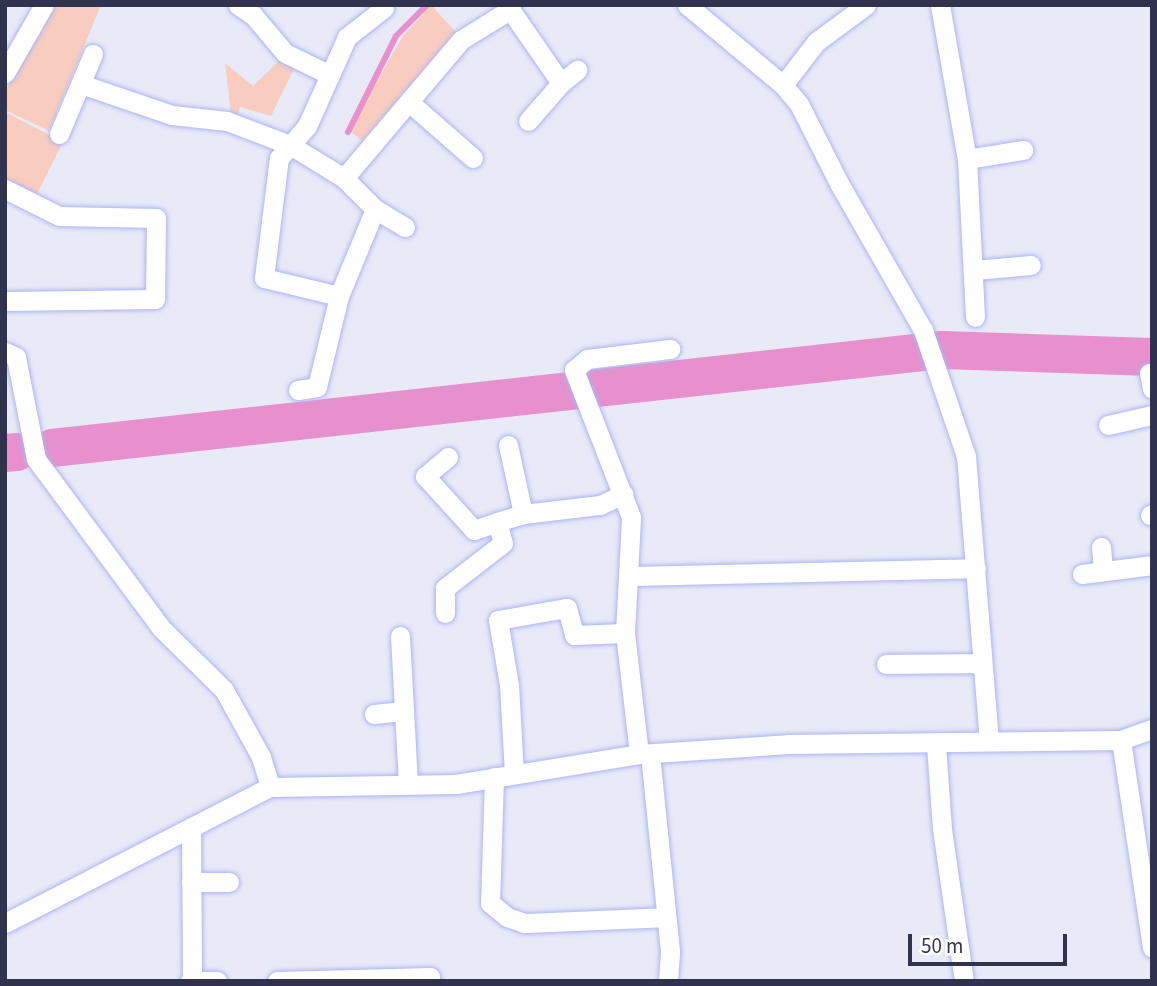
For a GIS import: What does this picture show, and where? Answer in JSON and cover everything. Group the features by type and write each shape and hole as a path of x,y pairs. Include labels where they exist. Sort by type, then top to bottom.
{"street":[{"path":"5,73 44,5"},
{"path":"238,5 253,15 285,52 328,74"},
{"path":"687,5 783,85 799,104 923,330 966,456 989,741"},
{"path":"940,5 967,159 975,270 975,317"},
{"path":"344,178 461,40 509,7 561,83"},
{"path":"783,85 816,42 861,7"},
{"path":"340,296 264,278 279,158 307,125 328,74 348,37 384,8"},
{"path":"60,134 93,54"},
{"path":"528,121 561,83 577,70"},
{"path":"81,84 172,115 228,121 290,145 344,178 375,209 405,227"},
{"path":"409,102 473,158"},
{"path":"967,159 1023,150"},
{"path":"5,189 60,216 156,218 155,299 5,301"},
{"path":"298,390 317,387 340,296 375,209"},
{"path":"975,270 1031,265"},
{"path":"668,981 666,917 645,754 625,633 631,517 574,370 587,359 670,349"},
{"path":"5,352 16,357 36,459 160,628 224,690 261,757 270,787"},
{"path":"1108,425 1152,415"},
{"path":"508,445 523,514"},
{"path":"448,457 425,476 474,530 523,514 600,505 624,494"},
{"path":"445,613 445,588 503,543 497,522"},
{"path":"1101,547 1103,571"},
{"path":"1082,574 1152,565"},
{"path":"630,576 976,568"},
{"path":"514,774 509,685 498,620 567,608 574,635 625,633"},
{"path":"400,636 408,783"},
{"path":"886,664 981,663"},
{"path":"374,714 403,711"},
{"path":"5,923 270,787 408,783 494,777 645,754 788,744 936,745 989,741 1121,740 1152,729"},
{"path":"1121,740 1152,948"},
{"path":"936,745 942,830 964,981"},
{"path":"494,777 490,903 507,917 524,923 666,917"},
{"path":"191,827 191,882 184,936 191,980 216,981"},
{"path":"191,882 229,882"},
{"path":"277,981 430,977 430,981"}],"shaded area":[{"path":"53,5 101,5 49,131 5,110 5,92"},
{"path":"431,5 456,32 362,141 349,130 403,36"},
{"path":"280,60 295,67 271,116 240,107 237,117 231,114 225,63 253,86"},
{"path":"5,112 63,142 36,196 5,180"}],"waterway":[{"path":"348,132 396,36 427,5"},
{"path":"52,448 943,350 1152,357"},
{"path":"5,453 17,452"}]}
